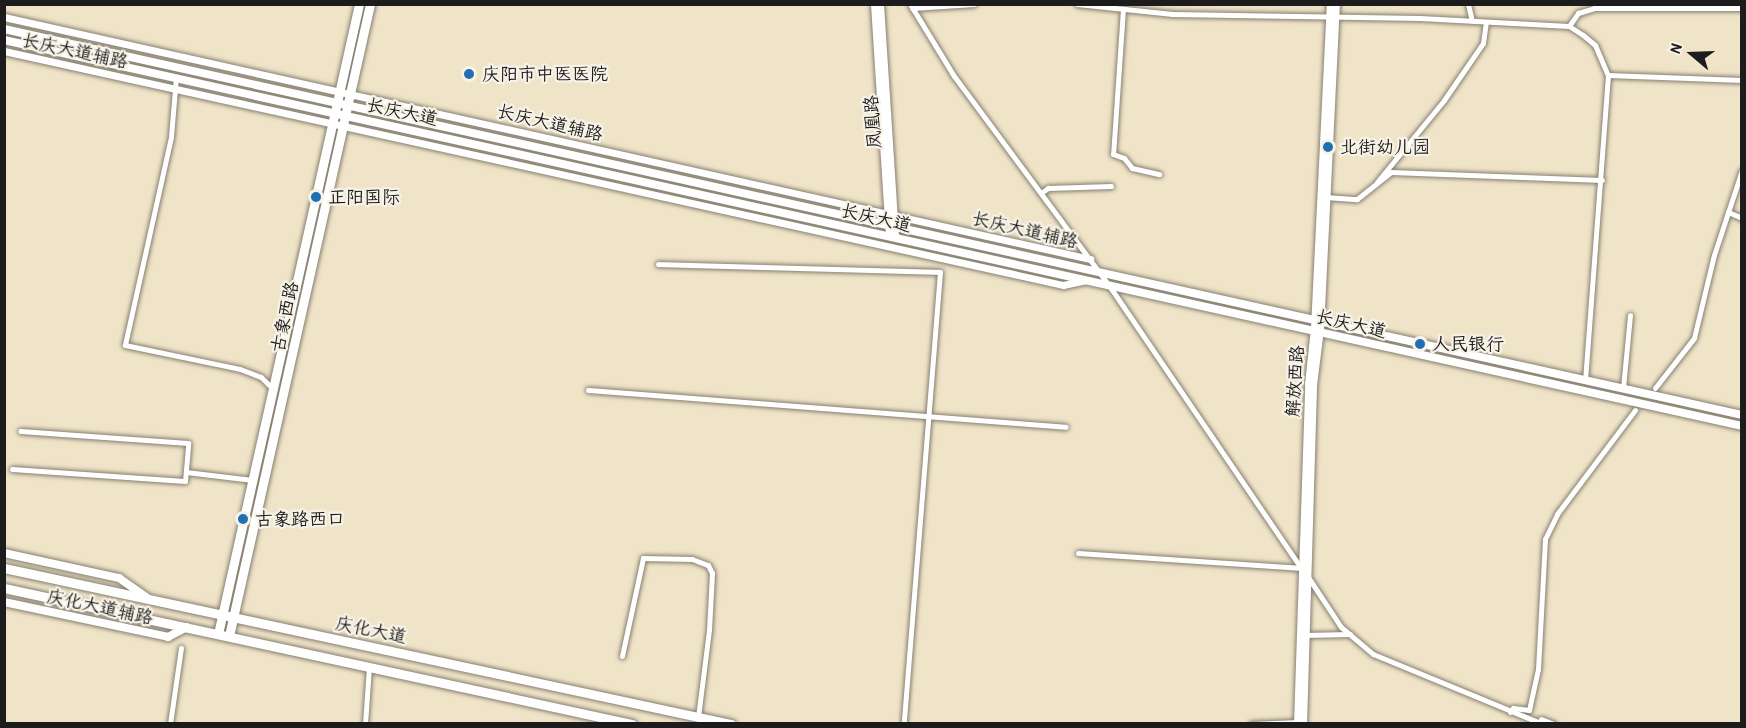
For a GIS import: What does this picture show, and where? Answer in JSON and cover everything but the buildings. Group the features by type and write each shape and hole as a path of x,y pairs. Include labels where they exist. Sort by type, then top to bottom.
{"main road":[{"name":"古象西路","path":"219,634 275,391 359,4"},
{"name":"古象西路","path":"229,636 370,4"},
{"name":"长庆大道","path":"4,29 336,108"},
{"name":"长庆大道","path":"4,40 891,225 1742,414"},
{"name":"长庆大道","path":"347,110 892,237 1742,426"},
{"name":"庆化大道辅路","path":"4,553 119,578 150,600"},
{"name":"庆化大道","path":"4,568 731,723"},
{"name":"庆化大道","path":"4,588 632,723"},
{"name":"庆化大道辅路","path":"4,603 168,637 187,627"}],"street":[{"name":"凤凰路","path":"874,4 892,237"},
{"name":"凤凰路","path":"880,4 890,214"},
{"path":"974,4 911,6 954,76 1108,284 1303,570 1350,634 1373,654 1534,722 1543,723"},
{"path":"1077,4 1123,9 1569,26 1595,45 1608,75 1602,180 1585,380"},
{"name":"解放西路","path":"1300,723 1310,579 1312,410 1332,18 1330,4"},
{"name":"解放西路","path":"1332,18 1336,4"},
{"path":"1468,4 1472,21"},
{"path":"1569,26 1578,13 1594,8 1742,8"},
{"path":"1123,9 1113,154 1124,158 1132,168 1160,174"},
{"name":"长庆大道辅路","path":"4,17 1089,259"},
{"path":"1376,185 1444,100 1483,43 1486,22"},
{"name":"长庆大道辅路","path":"4,51 1052,283 1063,285 1087,280"},
{"path":"1608,75 1742,80"},
{"path":"176,77 171,137 125,345 240,369 261,378 275,391"},
{"path":"1655,388 1694,338 1728,212 1742,170"},
{"path":"1323,197 1357,199 1391,172 1602,180"},
{"path":"1041,193 1048,188 1111,186"},
{"path":"1728,212 1742,218"},
{"path":"658,264 940,272 904,723"},
{"path":"1623,388 1630,315"},
{"name":"解放西路","path":"1305,635 1303,570 1308,384 1317,332"},
{"path":"588,390 1066,427"},
{"path":"1511,711 1529,710 1538,669 1545,538 1557,514 1635,410"},
{"path":"12,469 185,481 188,443 20,431"},
{"path":"186,472 253,480"},
{"path":"1078,553 1303,570"},
{"path":"622,656 643,558 692,559 708,565 712,573 709,630 698,717"},
{"path":"1305,635 1350,634"},
{"path":"170,723 181,648"},
{"path":"365,723 369,667"},
{"path":"1511,711 1554,723"},
{"path":"1251,723 1300,723"}],"place":[{"name":"庆阳市中医医院","path":"469,74"},
{"name":"北街幼儿园","path":"1328,147"},
{"name":"正阳国际","path":"316,197"},
{"name":"人民银行","path":"1420,344"},
{"name":"古象路西口","path":"243,519"}]}
